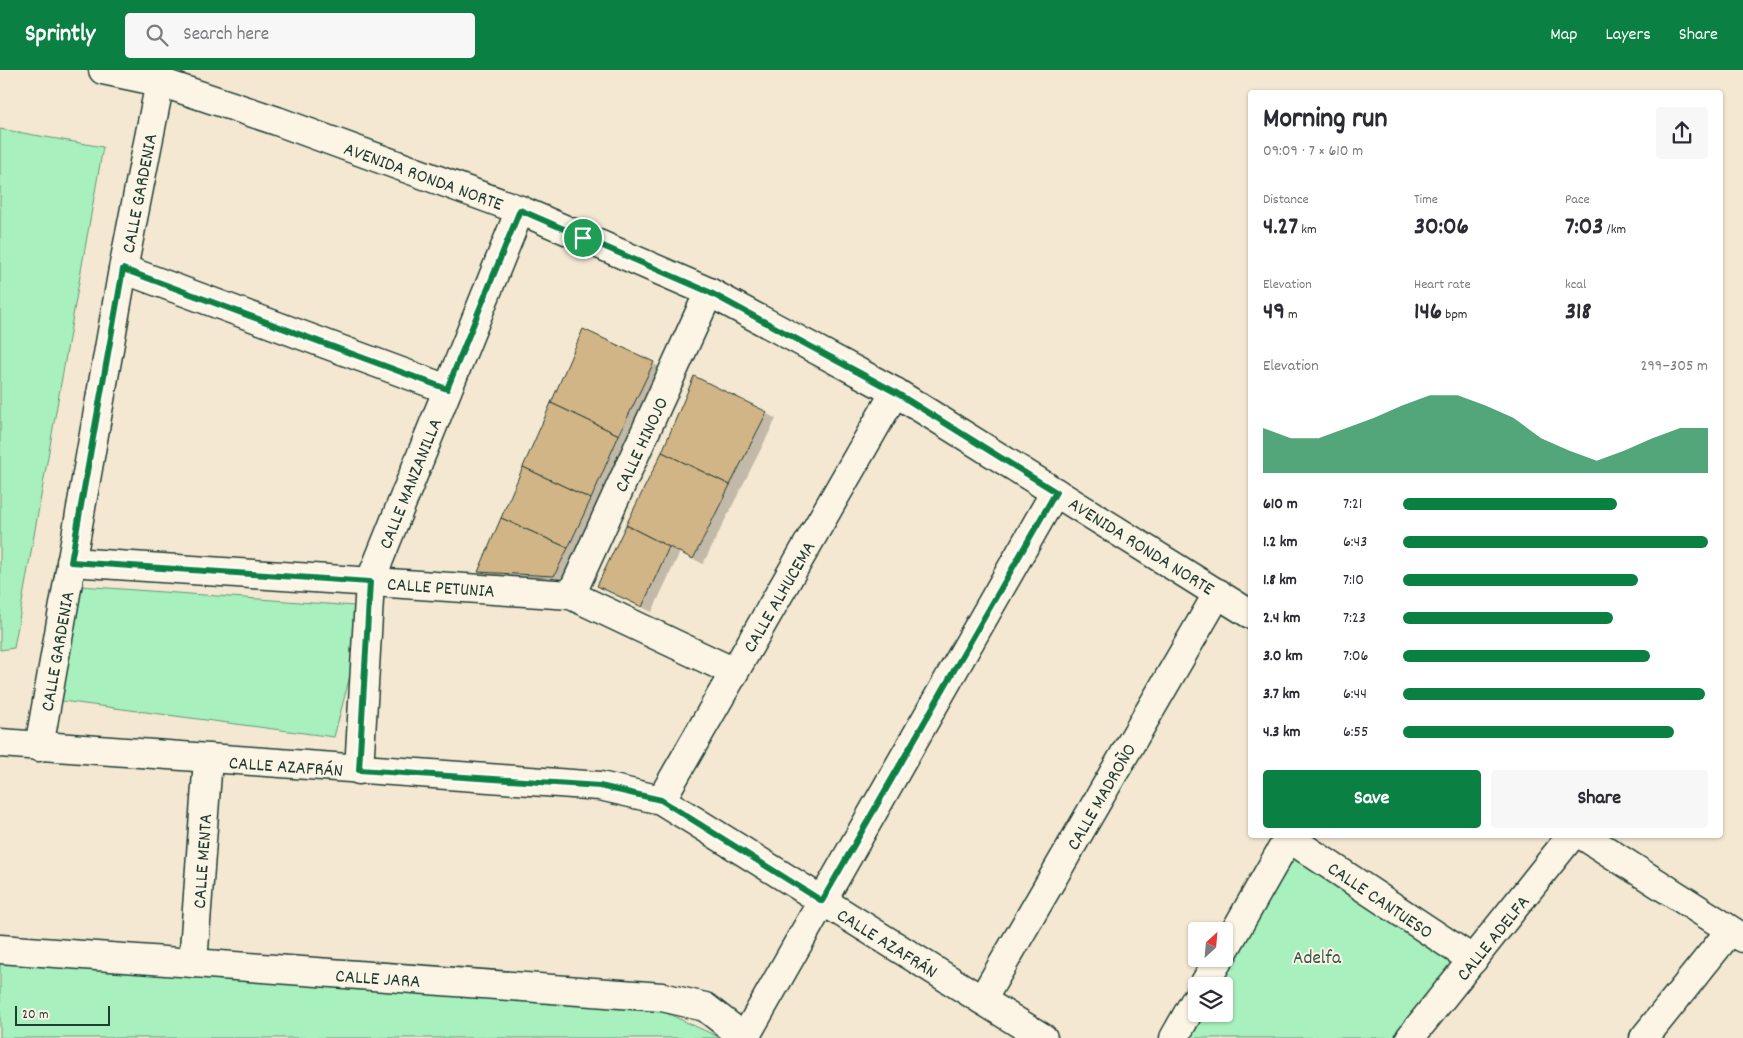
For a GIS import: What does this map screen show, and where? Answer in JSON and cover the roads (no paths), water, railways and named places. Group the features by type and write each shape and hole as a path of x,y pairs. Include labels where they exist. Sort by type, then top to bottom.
{"street":[{"name":"AVENIDA RONDA NORTE","path":"103,70 160,82 277,121 520,210 709,292 895,392 1248,613"},
{"name":"CALLE GARDENIA","path":"39,747 123,269 160,82"},
{"name":"CALLE MANZANILLA","path":"359,770 370,582 520,210"},
{"path":"123,269 447,389"},
{"name":"CALLE HINOJO","path":"571,595 709,292"},
{"name":"CALLE ALHUCEMA","path":"661,800 895,392"},
{"path":"745,1037 1056,492"},
{"name":"CALLE PETUNIA","path":"71,562 571,595 734,672"},
{"name":"CALLE MADROÑO","path":"982,1000 1218,593"},
{"name":"CALLE AZAFRÁN","path":"0,744 600,786 661,800 1043,1038"},
{"name":"CALLE MENTA","path":"193,963 208,759"},
{"path":"1233,935 1289,838"},
{"name":"CALLE CANTUESO","path":"1293,838 1473,960"},
{"name":"CALLE ADELFA","path":"1410,1038 1570,838"},
{"path":"1587,838 1737,934 1644,1038"},
{"name":"CALLE JARA","path":"0,949 662,997 705,1007 745,1037"},
{"path":"1174,1038 1188,1013"}],"park label":[{"name":"Adelfa","path":"1317,956"}]}
